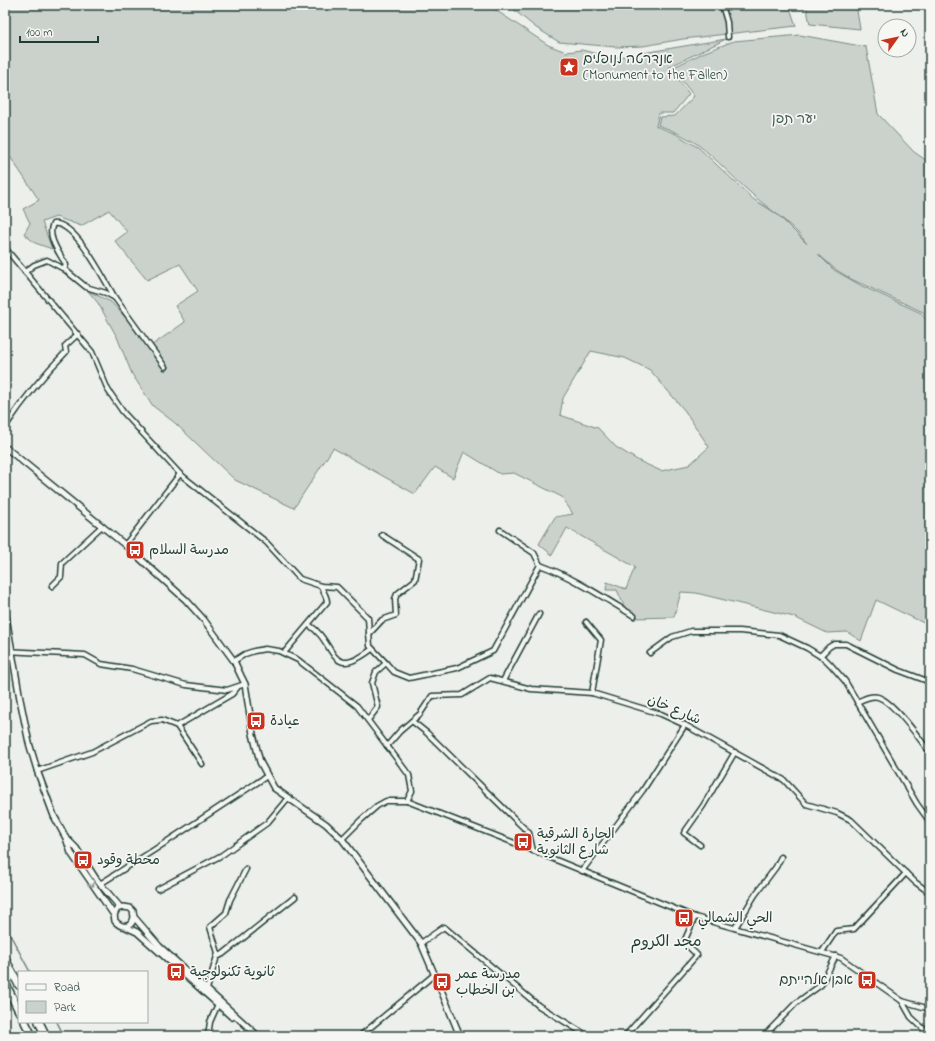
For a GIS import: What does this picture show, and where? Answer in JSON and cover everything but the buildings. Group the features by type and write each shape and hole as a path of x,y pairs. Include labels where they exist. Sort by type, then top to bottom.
{"highway":[{"path":"5,959 18,983"},
{"path":"5,983 18,1008"},
{"path":"26,1023 32,1036"},
{"path":"40,1023 46,1036"}],"street":[{"path":"722,5 727,22 728,37"},
{"path":"64,269 66,265 52,238 51,228 53,224 64,226 81,242 115,298 165,368"},
{"path":"5,248 92,352 108,390 123,412 180,474 266,542 300,579 321,586 337,587 368,618 370,646 394,672 409,678 457,668 493,651 540,565"},
{"path":"25,272 34,265 47,260 64,269 86,287 106,293 115,298"},
{"path":"5,427 19,406 47,371 66,352 65,346 78,334"},
{"path":"5,446 125,545 186,600 204,620 234,661 245,684 253,734 260,762 274,788 326,824 342,839 421,943 460,1036"},
{"path":"125,545 180,474"},
{"path":"52,586 61,578 62,563 102,526"},
{"path":"500,530 534,553 540,565 557,572 600,595 634,616"},
{"path":"369,634 382,620 396,615 395,599 397,594 415,580 419,559 382,535"},
{"path":"284,653 327,602 327,597 321,586"},
{"path":"5,611 29,743 37,771 54,816 66,838 71,853 114,915 117,924 137,932 253,1036"},
{"path":"503,681 539,614"},
{"path":"586,622 601,640 592,693"},
{"path":"309,625 317,630 334,655 342,663 357,659 372,649"},
{"path":"650,653 672,637 691,631 740,631 779,635 820,656 841,674 917,804 930,822"},
{"path":"820,656 834,644 846,644 898,670 930,682"},
{"path":"234,661 245,654 265,649 284,653 298,660 357,706 409,774 412,791 407,800"},
{"path":"5,651 85,655 101,664 132,669 186,686 227,690 245,684"},
{"path":"368,720 378,707 372,683 376,672 386,663"},
{"name":"شارع خان","path":"387,746 400,731 420,714 432,696 462,695 490,678 531,689 592,693 660,714 685,725 784,780 806,804 837,813 851,820 906,873 930,893"},
{"path":"177,726 232,694 237,687"},
{"path":"857,702 872,696 882,699 903,719 930,753"},
{"path":"37,771 92,752 151,721 162,720 177,726 202,764"},
{"path":"412,721 427,733 529,833 533,851"},
{"path":"582,871 644,790 685,725"},
{"path":"700,845 684,833 703,806 735,752"},
{"path":"100,884 267,776"},
{"path":"158,889 222,855 267,823 288,798"},
{"path":"342,839 377,806 386,801 407,800 695,917 836,956 902,1001 930,1009"},
{"path":"66,838 76,848 100,884 120,907 130,908 134,917 149,936 258,1036"},
{"path":"735,928 755,895 776,867 781,857"},
{"path":"207,989 218,953 210,927 226,913 230,900 246,869"},
{"path":"822,952 836,931 854,929 906,873"},
{"path":"217,956 223,954 295,897"},
{"path":"114,915 120,907"},
{"path":"126,927 132,924 134,917"},
{"path":"625,1036 697,955 684,942 695,917"},
{"path":"421,943 444,927 539,1006 588,1036"},
{"path":"764,1036 796,1003 821,984 836,956"},
{"path":"360,1036 434,974"},
{"path":"902,1001 911,1017 930,1035"},
{"path":"208,1036 210,1022 218,1004"}],"green space":[{"name":"יער תפן","path":"5,5 488,5 548,45 566,52 582,50 613,58 726,39 669,67 689,94 673,113 659,113 656,126 676,134 699,148 753,199 775,212 746,189 712,156 697,144 678,133 658,125 660,117 675,116 694,96 672,68 705,52 734,41 800,35 866,47 878,114 914,152 930,163 930,321 923,312 851,279 835,269 818,254 834,270 862,286 921,313 930,325 930,626 876,600 861,641 847,632 827,633 794,617 696,593 681,592 674,617 634,618 625,608 617,590 606,590 607,582 626,589 635,567 567,528 552,555 539,544 555,517 573,514 562,497 514,473 500,474 464,452 453,478 435,467 415,494 333,448 294,508 235,480 175,423 153,406 132,374 117,337 98,303 88,291 111,302 137,330 148,348 185,322 175,306 198,291 180,264 147,280 115,241 127,232 109,210 81,226 56,217 42,222 52,249 35,243 24,234 30,223 23,209 39,200 5,149","holes":["779,216 796,231 807,244","591,351 625,358 650,370 685,411 709,447 689,465 661,471 639,461 616,447 598,428 560,415 563,398"]},
{"path":"508,5 789,5 796,26 683,39 643,46 616,47 559,42 535,27"},
{"path":"806,5 856,5 860,29 810,24"}],"waterway":[{"path":"5,925 29,971"},
{"path":"58,1023 64,1036"}],"place":[{"name":"אנדרטה לנופלים (Monument to the Fallen)","path":"569,67"},
{"name":"مدرسة السلام","path":"135,550"},
{"name":"عيادة","path":"256,721"},
{"name":"الحارة الشرقية شارع الثانوية","path":"523,842"},
{"name":"محطة وقود","path":"83,860"},
{"name":"الحي الشمالي","path":"684,918"},
{"name":"ثانوية تكنولوجية","path":"176,972"},
{"name":"אבן אלהייתם","path":"867,980"},
{"name":"مدرسة عمر بن الخطاب","path":"442,982"}],"district":[{"name":"مجد الكروم","path":"666,942"}]}
